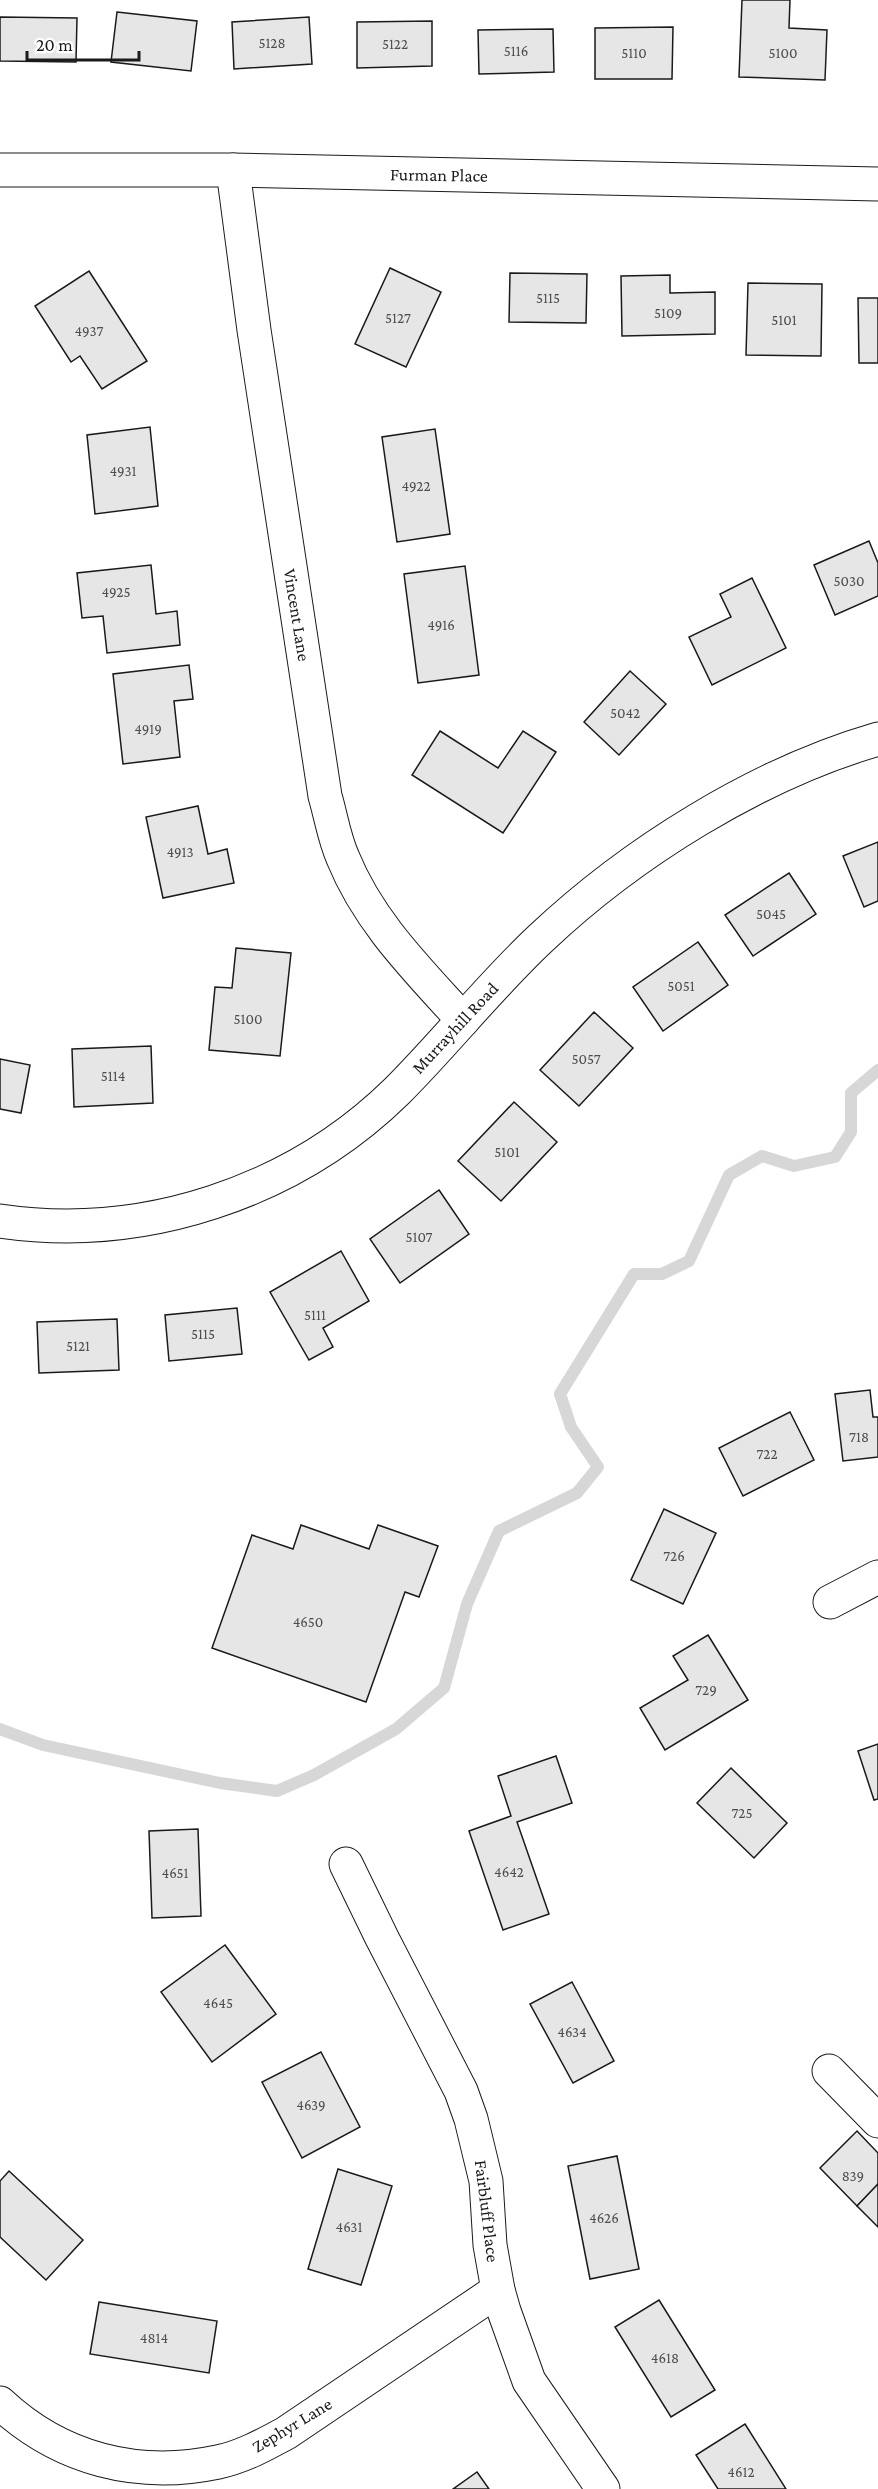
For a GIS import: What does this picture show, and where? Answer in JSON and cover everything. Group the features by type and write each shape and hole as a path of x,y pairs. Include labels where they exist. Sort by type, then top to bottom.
{"street":[{"name":"Furman Place","path":"0,170 233,170 878,184"},
{"name":"Vincent Lane","path":"233,170 254,330 325,796 342,857 369,910 387,935 463,1020"},
{"name":"Murrayhill Road","path":"0,1221 71,1227 108,1225 183,1212 254,1188 284,1173 343,1136 395,1092 546,933 657,846 700,819 781,775 854,746 878,740"},
{"path":"830,1602 878,1577"},
{"name":"Fairbluff Place","path":"346,1864 461,2091 471,2119 486,2181 490,2244 498,2289 528,2381 603,2489"},
{"path":"829,2071 878,2121"},
{"name":"Zephyr Lane","path":"0,2403 15,2417 56,2444 94,2459 118,2464 169,2468 219,2462 251,2451 286,2433 498,2289"}],"building":[{"path":"742,0 790,0 789,28 827,30 825,80 739,77"},
{"path":"117,12 197,21 191,71 111,62"},
{"path":"0,17 77,18 76,62 0,61"},
{"path":"309,17 312,64 234,69 232,22"},
{"path":"432,21 432,66 357,68 357,22"},
{"path":"673,27 672,79 595,79 595,28"},
{"path":"553,29 554,72 479,74 478,30"},
{"path":"390,268 441,292 406,367 355,344"},
{"path":"89,271 147,361 102,389 80,356 71,362 35,306"},
{"path":"510,273 587,274 586,323 509,322"},
{"path":"670,275 670,293 715,292 715,334 622,336 621,276"},
{"path":"748,283 822,284 821,356 746,355"},
{"path":"858,298 878,298 878,363 859,363"},
{"path":"150,427 158,506 95,514 87,435"},
{"path":"435,429 450,534 397,542 382,437"},
{"path":"869,541 878,563 878,596 835,615 814,565"},
{"path":"151,565 156,614 177,611 180,645 107,653 103,616 82,618 77,573"},
{"path":"465,566 479,675 418,683 404,574"},
{"path":"752,578 786,648 712,685 689,637 731,617 720,594"},
{"path":"189,665 193,699 174,701 180,757 123,764 113,674"},
{"path":"630,671 666,704 619,755 584,722"},
{"path":"440,731 498,768 523,731 556,752 503,833 412,775"},
{"path":"198,806 208,854 227,849 234,883 163,898 146,817"},
{"path":"878,842 878,901 864,907 843,856"},
{"path":"789,873 816,914 753,956 725,915"},
{"path":"698,942 728,985 663,1031 633,987"},
{"path":"236,948 291,953 280,1056 209,1050 215,987 232,988"},
{"path":"594,1012 633,1048 579,1106 540,1070"},
{"path":"151,1046 153,1103 74,1107 72,1049"},
{"path":"0,1059 30,1065 21,1113 0,1109"},
{"path":"514,1102 557,1142 501,1201 458,1161"},
{"path":"439,1190 469,1234 400,1283 370,1239"},
{"path":"341,1251 369,1301 323,1328 333,1347 309,1360 270,1292"},
{"path":"237,1308 242,1354 169,1361 165,1315"},
{"path":"117,1319 119,1370 39,1373 37,1322"},
{"path":"870,1390 873,1417 878,1417 878,1457 843,1461 835,1394"},
{"path":"790,1412 814,1460 743,1496 719,1448"},
{"path":"664,1509 716,1533 683,1604 631,1580"},
{"path":"301,1525 369,1549 378,1525 438,1546 419,1597 405,1592 366,1702 212,1648 252,1535 293,1549"},
{"path":"708,1635 748,1700 665,1750 640,1708 688,1680 673,1656"},
{"path":"878,1744 878,1799 874,1800 858,1751"},
{"path":"556,1756 572,1803 517,1822 549,1914 503,1930 469,1831 511,1816 498,1776"},
{"path":"731,1768 787,1823 754,1858 697,1803"},
{"path":"198,1829 201,1916 152,1918 149,1831"},
{"path":"225,1945 276,2014 212,2062 161,1992"},
{"path":"572,1982 614,2061 573,2083 530,2004"},
{"path":"321,2052 360,2127 302,2158 262,2082"},
{"path":"857,2131 878,2153 878,2184 857,2206 820,2168"},
{"path":"617,2156 639,2269 590,2279 568,2166"},
{"path":"338,2169 392,2186 361,2285 308,2269"},
{"path":"9,2171 83,2240 46,2280 0,2237 0,2181"},
{"path":"878,2184 878,2227 857,2206"},
{"path":"659,2300 715,2390 671,2417 615,2327"},
{"path":"99,2302 217,2321 209,2373 90,2354"},
{"path":"745,2424 786,2489 718,2489 696,2455"},
{"path":"477,2472 489,2489 453,2489"}],"waterway":[{"path":"0,1729 43,1745 220,1783 277,1791 314,1775 396,1729 444,1688 467,1604 499,1531 577,1493 598,1467 571,1427 560,1394 634,1274 662,1274 689,1261 729,1175 762,1156 794,1166 835,1157 851,1132 851,1093 878,1070"}]}
